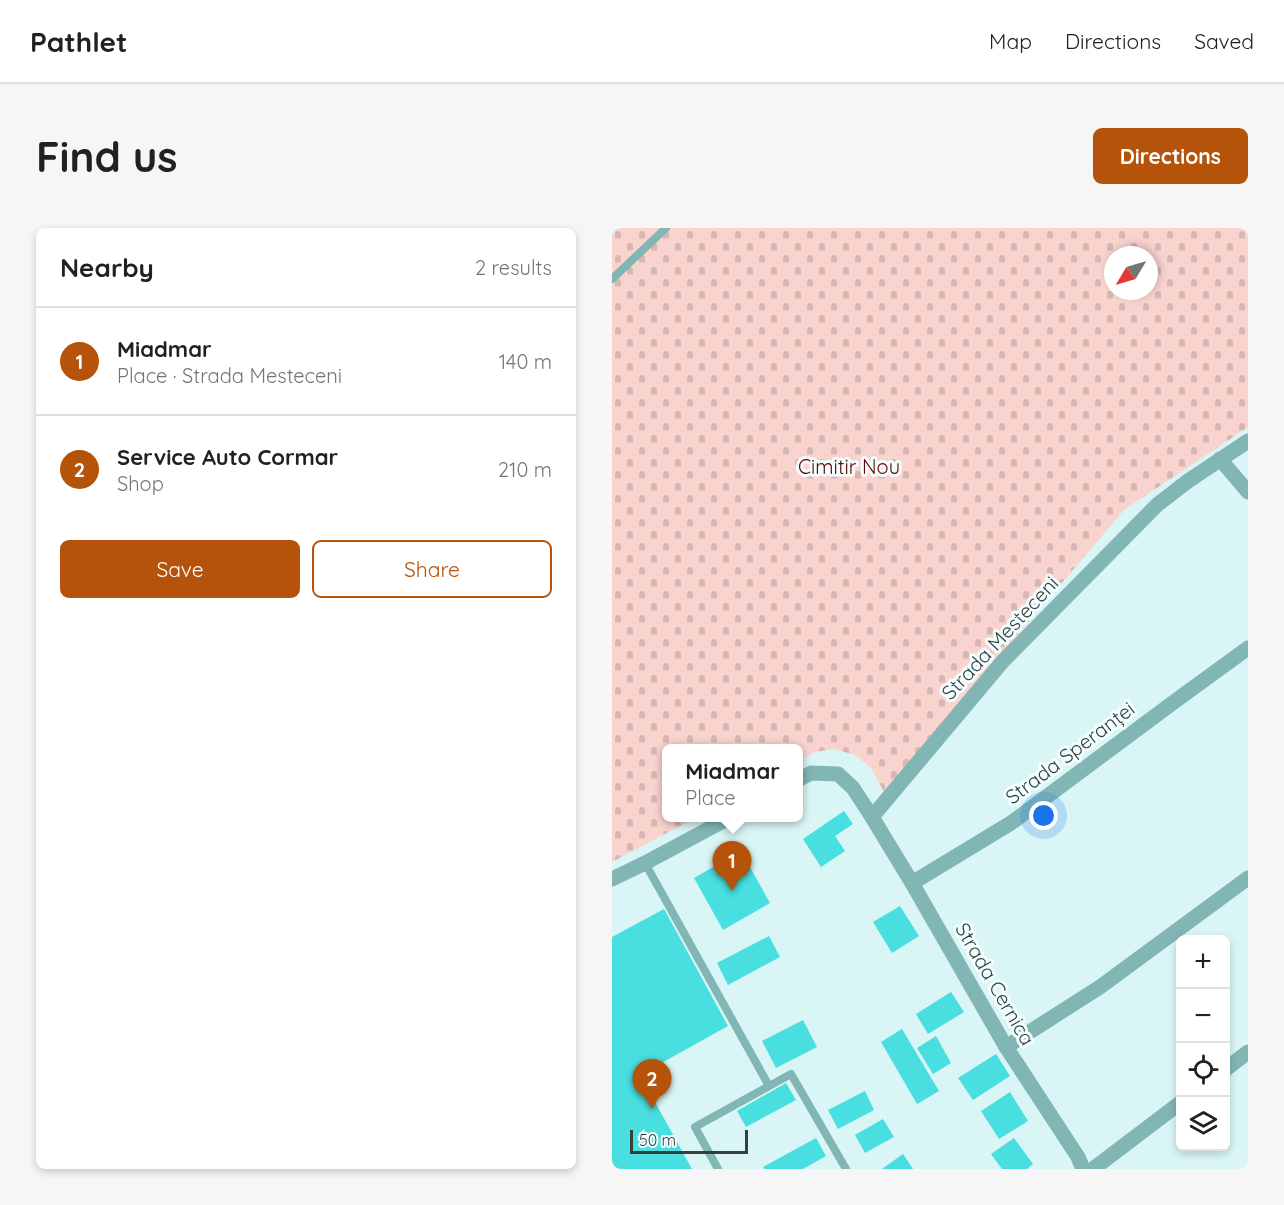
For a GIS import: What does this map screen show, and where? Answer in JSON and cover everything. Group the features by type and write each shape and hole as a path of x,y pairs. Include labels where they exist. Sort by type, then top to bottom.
{"street":[{"name":"Strada Mesteceni","path":"872,817 1003,661 1157,505 1248,441"},
{"path":"1220,459 1248,492"},
{"name":"Strada Speranței","path":"912,883 1011,823 1248,648"},
{"path":"803,777 811,773 838,774 853,788 872,817"},
{"name":"Strada Cernica","path":"872,817 1006,1047 1078,1157 1083,1169"},
{"path":"612,879 722,822"},
{"path":"1006,1047 1100,987 1248,878"},
{"path":"1230,1066 1248,1052"},
{"path":"1093,1169 1176,1106"}],"lane":[{"path":"612,279 666,228"},
{"path":"645,863 769,1086"},
{"path":"718,1169 695,1127 791,1074 846,1169"}],"green space":[{"name":"Cimitir Nou","path":"612,228 1248,228 1248,427 1124,510 884,792 871,768 855,755 834,749 816,752 803,758 803,744 662,744 662,822 687,822 612,862"}],"building":[{"path":"844,811 853,824 835,836 845,851 821,867 803,839"},
{"path":"741,851 770,903 723,930 694,878"},
{"path":"900,906 919,936 892,953 873,922"},
{"path":"664,909 728,1026 640,1075 692,1169 612,1169 612,937"},
{"path":"769,936 780,957 728,985 717,963"},
{"path":"951,992 964,1012 928,1034 916,1014"},
{"path":"803,1020 817,1047 776,1068 762,1041"},
{"path":"902,1029 939,1091 917,1104 881,1042"},
{"path":"936,1036 951,1063 933,1074 917,1048"},
{"path":"996,1054 1010,1076 973,1100 958,1078"},
{"path":"786,1083 796,1100 746,1127 737,1111"},
{"path":"865,1091 874,1110 838,1129 828,1110"},
{"path":"1010,1092 1028,1121 999,1139 981,1111"},
{"path":"883,1119 894,1137 865,1153 855,1135"},
{"path":"816,1138 826,1156 803,1169 764,1169 763,1167"},
{"path":"1014,1138 1033,1164 1027,1169 1002,1169 991,1154"},
{"path":"903,1154 913,1169 882,1169"}],"place":[{"name":"Miadmar","path":"732,891"},
{"name":"Service Auto Cormar","path":"652,1109"}]}
